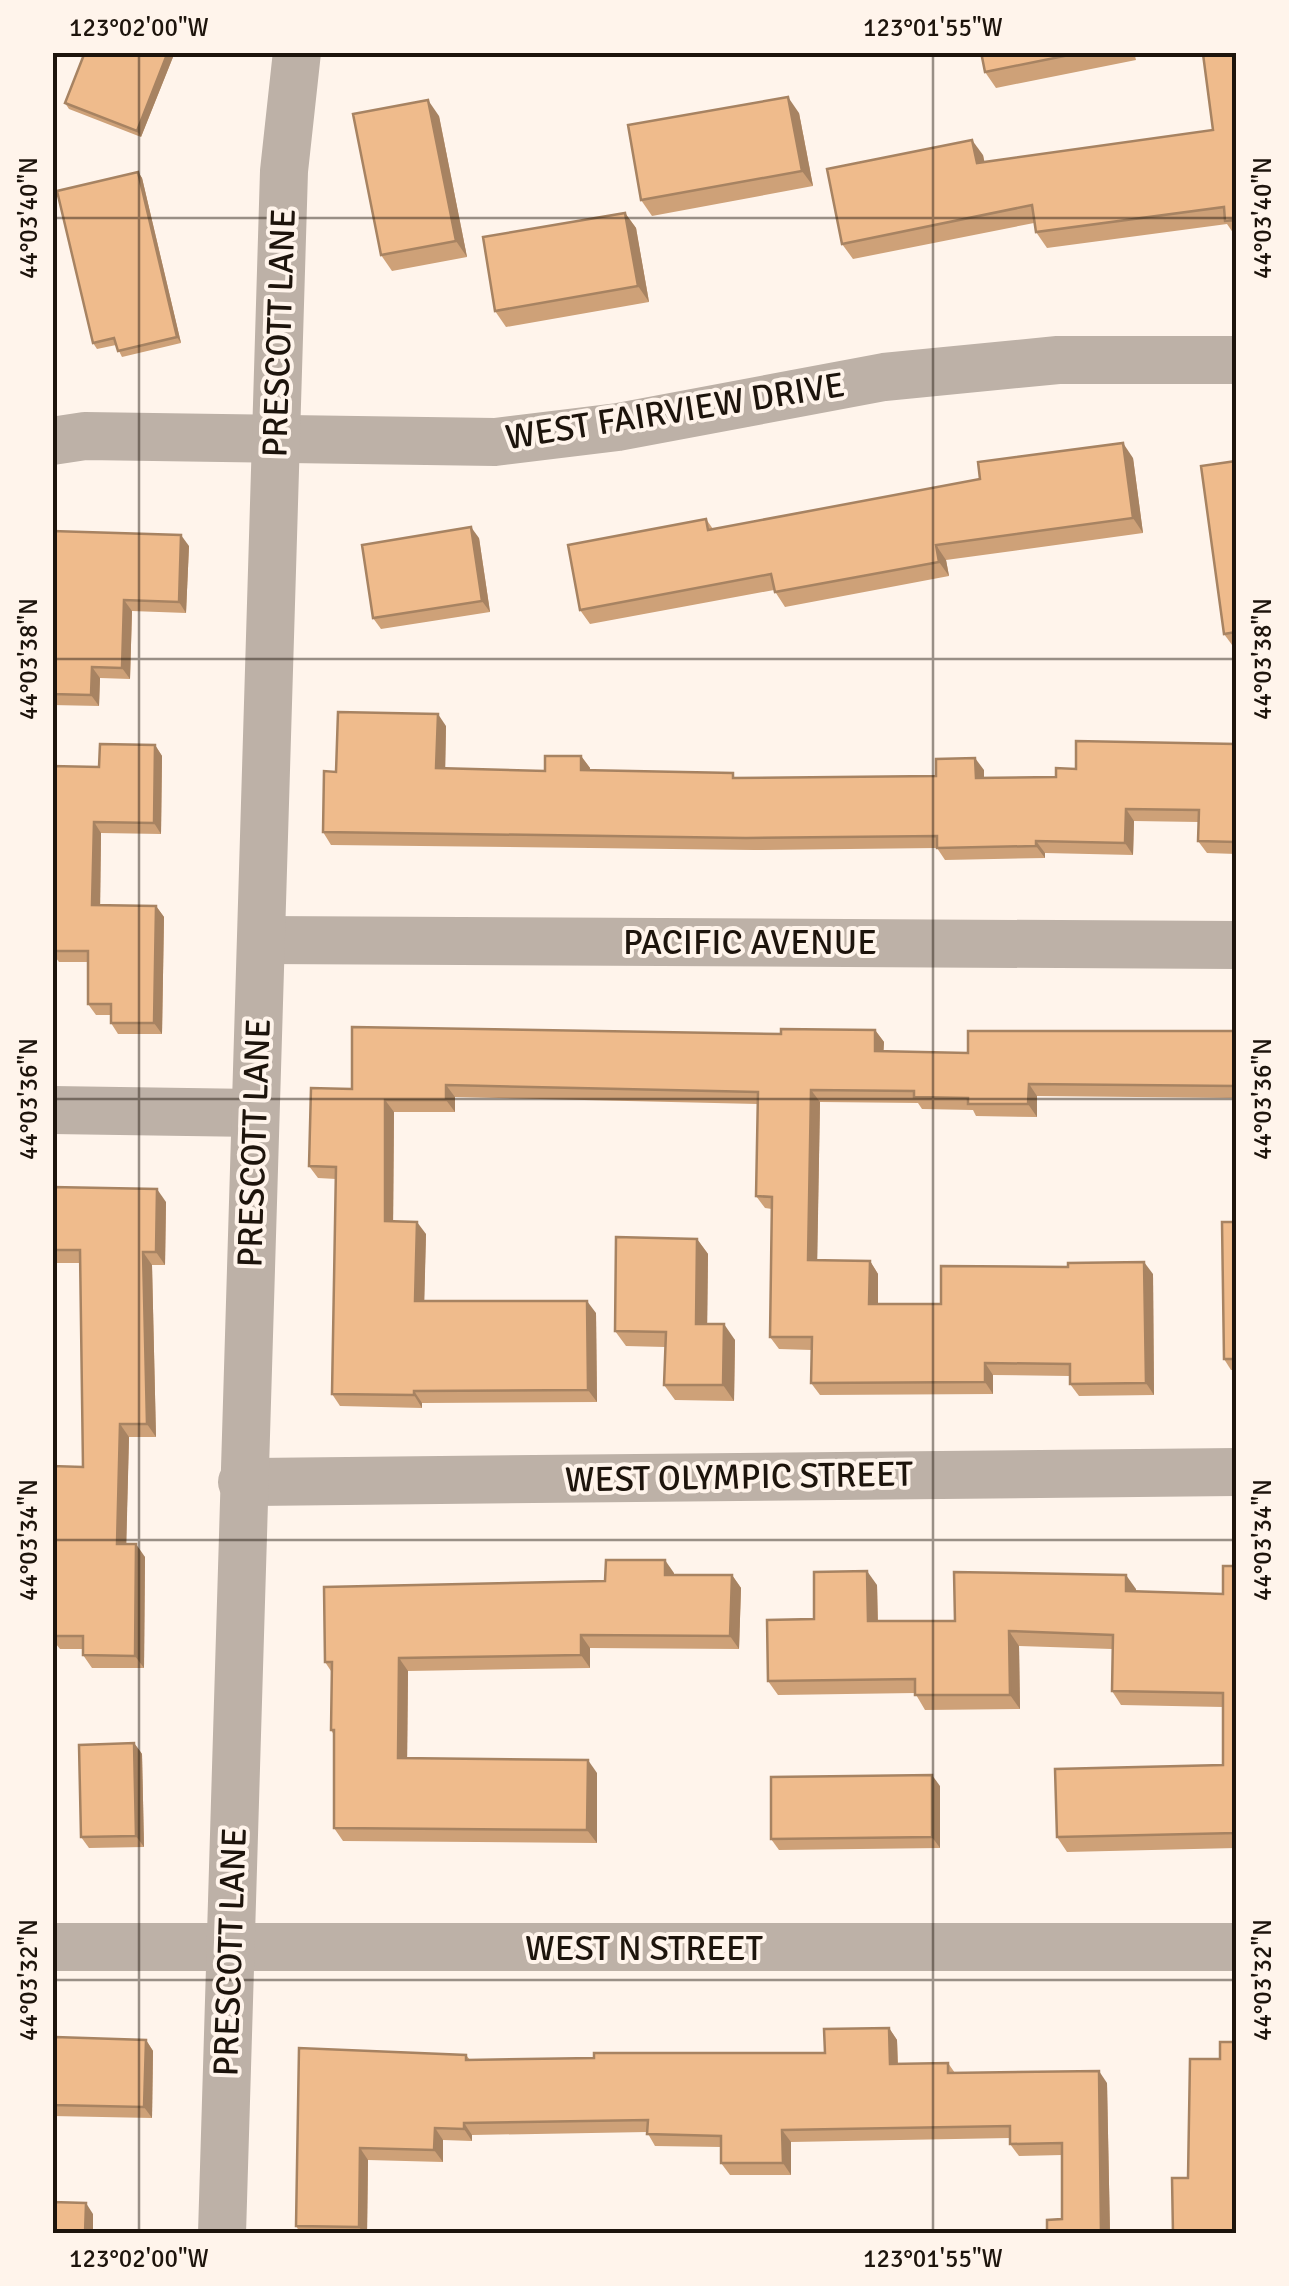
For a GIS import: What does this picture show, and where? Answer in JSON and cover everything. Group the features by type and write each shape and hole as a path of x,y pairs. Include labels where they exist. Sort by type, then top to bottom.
{"street":[{"name":"PRESCOTT LANE","path":"222,2234 284,171 297,52"},
{"name":"WEST FAIRVIEW DRIVE","path":"52,440 85,436 495,442 618,428 884,377 1058,360 1236,360"},
{"name":"PACIFIC AVENUE","path":"262,940 1236,944"},
{"path":"52,1110 254,1113"},
{"name":"WEST OLYMPIC STREET","path":"242,1482 1236,1472"},
{"name":"WEST N STREET","path":"52,1947 1236,1947"}],"building":[{"path":"85,52 168,52 137,131 65,103"},
{"path":"981,52 1084,52 985,72"},
{"path":"1236,52 1236,220 1225,221 1224,207 1036,232 1032,205 842,244 827,169 972,140 977,163 1213,130 1203,54"},
{"path":"788,97 802,171 641,200 628,125"},
{"path":"428,100 456,241 381,255 353,114"},
{"path":"138,172 177,337 118,351 114,338 93,343 57,191"},
{"path":"625,213 638,286 495,311 483,237"},
{"path":"1123,443 1133,518 936,545 939,562 775,592 771,574 580,610 568,545 706,519 708,530 980,479 978,462"},
{"path":"1236,461 1236,632 1224,634 1201,466"},
{"path":"471,527 482,601 373,618 362,545"},
{"path":"52,531 181,535 179,602 124,600 122,668 92,667 91,695 52,694"},
{"path":"338,712 438,714 436,768 545,771 545,756 581,756 581,770 733,773 733,778 936,776 936,759 975,758 976,778 1056,777 1056,768 1076,769 1076,741 1236,744 1236,842 1198,841 1199,810 1126,809 1125,843 1036,841 1036,846 937,848 937,836 746,838 323,832 324,771 336,772"},
{"path":"100,744 155,745 154,823 94,822 92,905 156,906 154,1023 111,1023 111,1004 88,1004 88,951 52,951 52,766 99,767"},
{"path":"352,1027 781,1034 781,1029 875,1030 875,1051 968,1053 968,1031 1236,1031 1236,1086 1029,1084 1028,1104 968,1104 968,1098 914,1097 914,1091 811,1090 808,1260 870,1261 869,1304 941,1304 941,1266 1068,1267 1068,1263 1144,1262 1146,1383 1070,1384 1070,1364 985,1363 985,1382 811,1383 812,1337 770,1337 772,1197 756,1196 758,1092 446,1085 446,1100 385,1100 385,1221 417,1222 415,1301 587,1301 588,1390 332,1394 336,1167 309,1166 311,1088 352,1089"},
{"path":"52,1187 157,1189 156,1252 143,1252 147,1424 120,1424 117,1544 136,1544 135,1656 83,1655 83,1636 52,1636 52,1466 83,1467 80,1250 52,1250"},
{"path":"1222,1222 1236,1222 1236,1359 1224,1359"},
{"path":"616,1237 697,1239 696,1324 724,1324 723,1385 664,1385 666,1332 615,1331"},
{"path":"606,1560 665,1560 665,1575 732,1575 730,1636 581,1635 581,1655 399,1658 398,1758 588,1760 587,1830 334,1828 332,1662 325,1662 324,1587 605,1581"},
{"path":"1223,1566 1236,1566 1236,1833 1057,1837 1055,1769 1223,1765 1223,1693 1112,1691 1113,1635 1009,1631 1010,1695 915,1695 915,1679 768,1681 767,1620 814,1619 814,1572 867,1571 868,1621 955,1621 954,1572 1126,1575 1126,1591 1223,1594"},
{"path":"134,1743 136,1836 81,1837 79,1745"},
{"path":"932,1775 932,1837 771,1839 771,1777"},
{"path":"889,2028 890,2064 948,2063 948,2073 1099,2071 1101,2234 1047,2234 1047,2220 1062,2219 1062,2143 1010,2144 1010,2126 782,2130 783,2163 721,2163 721,2136 647,2134 648,2120 464,2123 464,2129 435,2128 434,2150 360,2148 359,2227 296,2226 299,2048 466,2055 466,2060 594,2058 594,2053 825,2053 824,2029"},
{"path":"55,2037 146,2040 144,2107 52,2105"},
{"path":"1220,2042 1236,2042 1236,2234 1173,2234 1172,2178 1188,2178 1190,2059 1220,2059"},
{"path":"52,2202 86,2203 85,2234 52,2234"}]}
